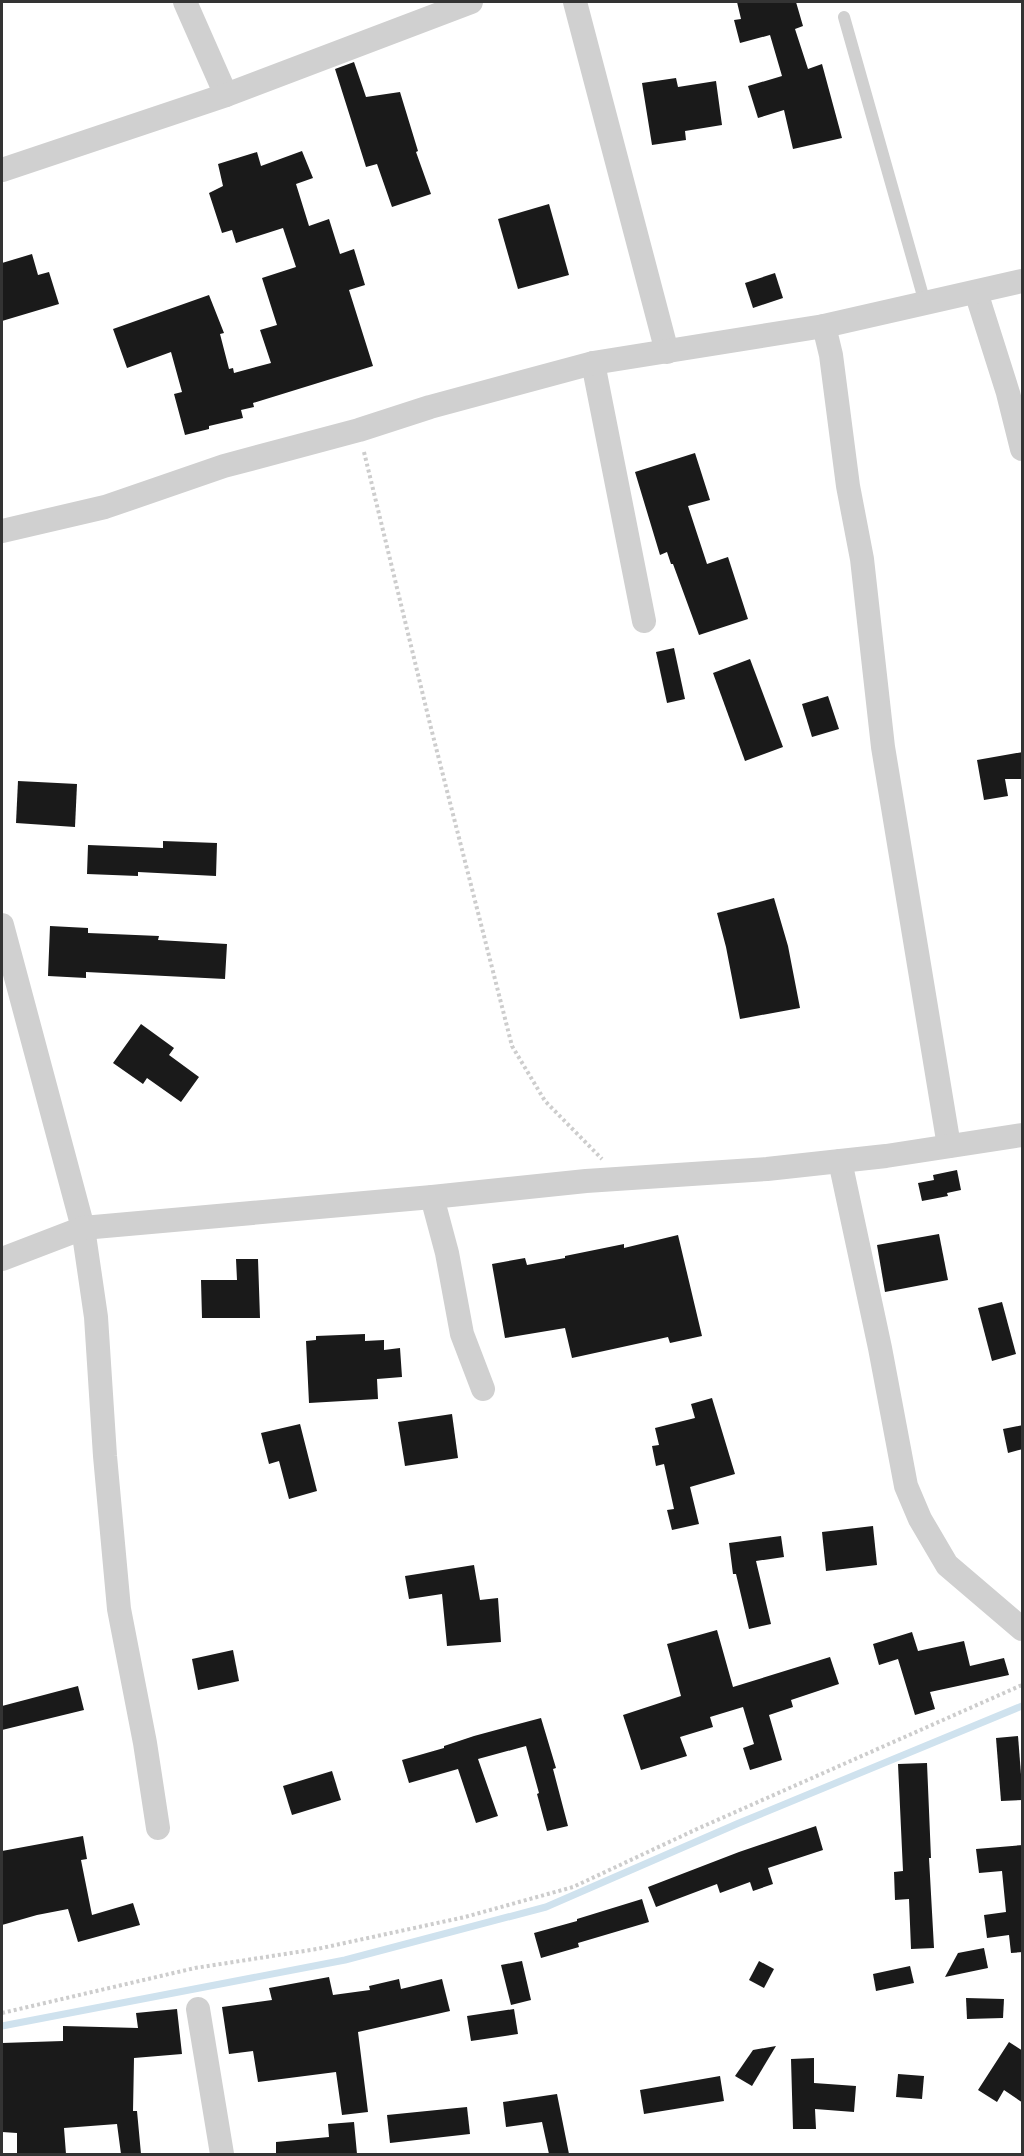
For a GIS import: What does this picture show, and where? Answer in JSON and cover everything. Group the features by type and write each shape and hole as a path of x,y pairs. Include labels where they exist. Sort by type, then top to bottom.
{"street":[{"path":"185,2 226,95"},
{"path":"2,170 226,95 467,2"},
{"path":"575,2 667,352"},
{"path":"2,531 105,507 224,466 593,363 824,326 1023,281"},
{"path":"976,292 1023,449"},
{"path":"824,326 831,355 848,486 862,560 884,747 949,1146"},
{"path":"593,363 644,621"},
{"path":"2,925 82,1228 96,1317 105,1456 119,1609 145,1743 158,1828"},
{"path":"2,1259 82,1228 432,1197 528,1186 840,1161 1023,1135"},
{"path":"840,1161 880,1348 906,1486 920,1520 947,1565 1023,1629"},
{"path":"432,1197 447,1253 462,1334 483,1389"},
{"path":"198,2009 222,2154"}],"lane":[{"path":"844,16 925,303"}],"path":[{"path":"359,430 433,736 512,1046 545,1101 625,1179"},
{"path":"2,2013 195,1968 316,1949 453,1919 573,1887 697,1829 1023,1685"}],"building":[{"path":"737,2 796,2 803,26 795,29 808,69 822,64 842,138 793,149 784,110 758,118 748,86 782,76 770,35 740,43 734,20 741,19"},
{"path":"354,62 366,97 400,92 418,151 416,152 431,194 392,207 377,164 366,167 335,69"},
{"path":"676,78 678,87 716,81 722,125 685,131 686,140 652,145 642,83"},
{"path":"302,151 313,178 296,184 309,226 329,219 340,254 354,249 365,285 349,290 373,366 253,403 254,407 241,410 243,418 209,426 209,429 185,435 174,394 182,392 171,352 127,368 113,329 209,295 224,333 220,334 229,369 233,368 234,373 271,363 260,330 277,325 262,278 296,267 283,228 236,243 232,230 222,233 209,193 223,186 218,164 257,152 261,166"},
{"path":"549,204 569,275 518,289 498,219"},
{"path":"32,254 38,275 49,272 59,304 2,321 2,263"},
{"path":"775,273 783,298 753,308 745,283"},
{"path":"695,453 710,500 688,506 707,564 728,557 748,619 699,635 673,564 667,552 660,555 635,472"},
{"path":"674,648 685,699 667,703 656,652"},
{"path":"750,659 783,747 745,761 713,673"},
{"path":"828,696 839,729 812,737 802,704"},
{"path":"1023,752 1023,779 1005,779 1008,796 984,800 977,760"},
{"path":"18,781 77,784 75,827 16,823"},
{"path":"163,841 217,843 216,876 138,872 138,876 87,874 88,845 163,848"},
{"path":"774,898 788,946 800,1008 740,1019 717,913"},
{"path":"50,926 88,928 88,933 159,936 158,940 227,944 225,979 86,972 86,978 48,976"},
{"path":"141,1024 174,1048 169,1055 199,1077 181,1102 147,1078 143,1084 113,1063"},
{"path":"957,1170 961,1190 947,1193 948,1196 922,1201 918,1183 934,1180 933,1175"},
{"path":"939,1234 948,1280 885,1292 877,1245"},
{"path":"678,1235 702,1336 670,1343 668,1337 572,1358 565,1328 505,1338 492,1264 525,1258 527,1265 624,1244 624,1248"},
{"path":"236,1259 258,1259 260,1318 202,1318 201,1280 237,1280"},
{"path":"1002,1302 1016,1354 992,1361 978,1308"},
{"path":"365,1334 365,1341 384,1340 384,1350 400,1348 402,1377 377,1379 378,1399 309,1403 306,1341 316,1340 316,1336"},
{"path":"712,1398 735,1474 690,1487 699,1524 672,1530 667,1510 674,1509 664,1464 656,1466 652,1446 659,1445 655,1428 695,1418 691,1404"},
{"path":"452,1414 458,1458 405,1466 398,1422"},
{"path":"300,1424 317,1491 289,1499 279,1461 269,1464 261,1433"},
{"path":"1023,1425 1023,1449 1008,1453 1003,1429"},
{"path":"873,1526 877,1565 826,1571 822,1532"},
{"path":"781,1536 784,1557 756,1561 771,1624 749,1629 736,1574 733,1574 729,1543"},
{"path":"474,1565 480,1600 498,1598 501,1642 447,1646 442,1594 409,1599 405,1576"},
{"path":"717,1630 733,1687 830,1657 839,1684 791,1700 793,1707 769,1715 782,1760 750,1770 743,1748 754,1744 743,1707 710,1717 713,1727 680,1737 687,1756 641,1770 623,1715 681,1696 667,1644"},
{"path":"912,1632 918,1651 964,1641 970,1666 1004,1658 1009,1675 930,1692 935,1709 915,1715 898,1659 879,1665 873,1644"},
{"path":"233,1650 239,1681 198,1690 192,1659"},
{"path":"78,1686 84,1710 2,1730 2,1706"},
{"path":"541,1718 556,1768 553,1769 568,1826 547,1831 526,1746 478,1759 498,1816 476,1823 458,1769 409,1783 402,1760 444,1748 444,1746 474,1736"},
{"path":"1018,1736 1023,1800 1001,1801 996,1738"},
{"path":"927,1763 934,1948 911,1949 909,1899 895,1900 894,1872 903,1871 898,1764"},
{"path":"332,1771 341,1800 292,1815 283,1786"},
{"path":"816,1826 823,1850 768,1868 773,1884 753,1891 750,1882 720,1893 717,1884 656,1907 648,1887 739,1852"},
{"path":"83,1836 87,1859 81,1860 92,1915 133,1903 140,1925 78,1942 68,1909 2,1925 2,1851"},
{"path":"1023,1845 1023,1952 1011,1953 1009,1935 987,1938 984,1915 1006,1912 1002,1871 979,1873 976,1849"},
{"path":"642,1899 649,1922 578,1943 579,1947 541,1958 534,1933"},
{"path":"984,1948 988,1968 945,1977 958,1953"},
{"path":"522,1961 531,2000 511,2005 501,1965"},
{"path":"759,1961 774,1969 764,1988 749,1980"},
{"path":"910,1966 914,1983 876,1991 873,1974"},
{"path":"329,1977 333,1995 370,1990 369,1986 399,1979 401,1989 442,1979 450,2011 358,2032 368,2112 342,2115 336,2072 258,2082 253,2051 229,2054 222,2007 272,2000 269,1988"},
{"path":"966,1998 1004,1999 1003,2018 967,2019"},
{"path":"177,2009 182,2054 134,2058 133,2111 137,2111 141,2154 121,2154 117,2124 64,2128 66,2154 17,2154 17,2133 2,2132 2,2043 63,2041 63,2026 138,2028 136,2013"},
{"path":"514,2009 518,2034 471,2041 467,2016"},
{"path":"1009,2042 1023,2051 1023,2103 1004,2090 997,2102 978,2090"},
{"path":"776,2046 752,2086 735,2076 753,2050"},
{"path":"814,2058 814,2083 856,2086 854,2112 815,2109 816,2129 793,2129 791,2059"},
{"path":"898,2074 924,2076 922,2099 896,2097"},
{"path":"720,2076 724,2101 644,2114 640,2090"},
{"path":"557,2094 569,2154 549,2154 542,2122 506,2127 503,2102"},
{"path":"467,2107 470,2134 390,2143 387,2115"},
{"path":"354,2122 357,2154 276,2154 276,2142 329,2137 328,2124"}],"waterway":[{"path":"2,2026 345,1960 546,1907 739,1823 1022,1706"}]}
